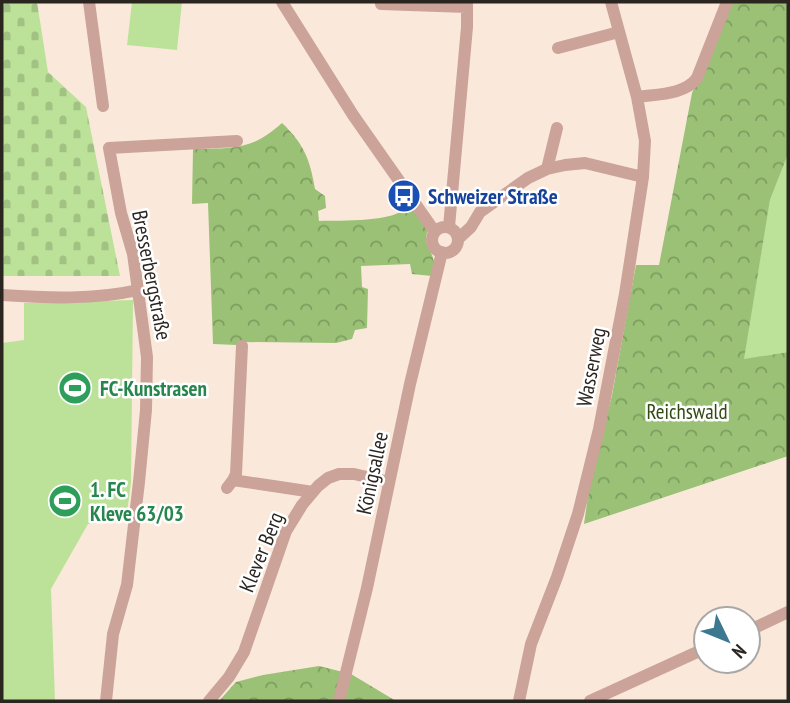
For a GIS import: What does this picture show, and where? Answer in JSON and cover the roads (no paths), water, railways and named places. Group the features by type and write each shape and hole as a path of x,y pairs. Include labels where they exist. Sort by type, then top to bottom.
{"street":[{"path":"89,2 103,106"},
{"path":"282,2 353,115 435,232"},
{"path":"381,2 380,4 467,4 449,227"},
{"name":"Wasserweg","path":"519,701 531,644 578,514 596,440 625,294 643,177 645,141 637,97 611,2"},
{"path":"637,97 683,90 692,85 727,2"},
{"path":"558,48 619,32"},
{"path":"547,169 557,128"},
{"name":"Bresserbergstraße","path":"106,701 113,634 127,585 146,410 147,356 133,254 121,214 109,148 237,141"},
{"path":"458,239 454,230 449,227 439,228 432,236 434,247 442,253 450,251 455,248 458,239 471,227 480,212 528,178 547,169 585,163 643,177"},
{"name":"Königsallee","path":"339,701 442,253"},
{"path":"2,295 67,298 138,290"},
{"path":"242,346 236,474 230,484 313,492"},
{"name":"Klever Berg","path":"209,701 229,677 244,652 286,531 302,505 328,478 339,474 354,474 390,482"},
{"path":"762,624 788,612"},
{"path":"590,701 692,654"}],"place":[{"name":"Schweizer Straße","path":"404,196"},
{"name":"FC-Kunstrasen","path":"75,388"},
{"name":"1. FC Kleve 63/03","path":"65,501"}],"park label":[{"name":"Reichswald","path":"687,411"}]}
